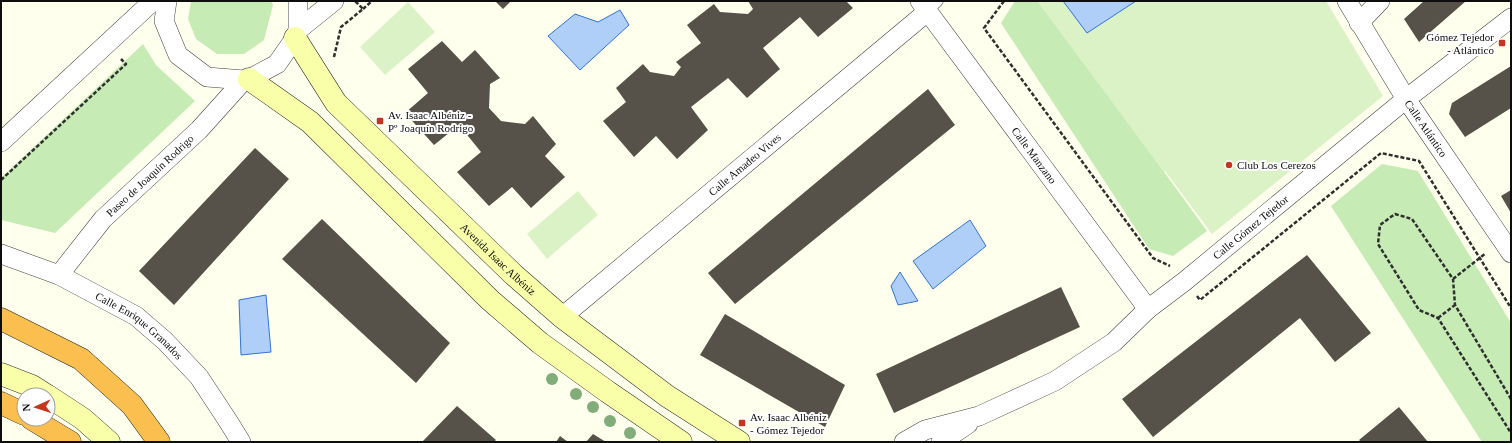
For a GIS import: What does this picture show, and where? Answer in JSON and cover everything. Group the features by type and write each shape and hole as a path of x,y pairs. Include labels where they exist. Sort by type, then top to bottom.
{"highway":[{"path":"1,320 81,359 132,405 159,442"},
{"path":"1,403 16,410"},
{"path":"45,427 70,442"}],"street":[{"path":"1,142 107,45 152,1"},
{"path":"167,1 164,21 178,55 207,77 247,80 310,122 490,300 540,344 681,442"},
{"path":"296,34 298,1"},
{"path":"247,80 277,64 296,34 334,1"},
{"name":"Calle Atlántico","path":"1347,1 1406,99 1507,247"},
{"path":"1359,23 1380,1"},
{"name":"Calle Manzano","path":"929,5 1148,309"},
{"name":"Calle Amadeo Vives","path":"562,317 929,5"},
{"name":"Calle Gómez Tejedor","path":"904,442 925,430 978,416 1055,381 1114,342 1148,309 1185,281 1406,99 1511,18"},
{"name":"Avenida Isaac Albéniz","path":"296,34 336,104 514,275 562,317 667,396 739,442"},
{"name":"Paseo de Joaquín Rodrigo","path":"59,275 103,219 200,130 247,80"},
{"name":"Calle Enrique Granados","path":"1,254 59,275 136,316 165,341 199,377 241,442"},
{"path":"1,374 34,387"},
{"path":"56,402 84,419 109,442"},
{"name":"Calle Gómez Tejedor","path":"941,442 978,416"}],"path":[{"path":"355,1 363,9"},
{"path":"334,59 341,27 372,1"},
{"path":"1004,1 984,28 1153,258 1171,266 1200,300 1381,153 1419,161 1511,308"},
{"path":"1,180 126,64 107,45"},
{"path":"1511,399 1455,305 1453,279 1412,219 1395,214 1380,225 1378,244 1419,310 1438,318 1511,432"},
{"path":"1453,279 1480,258 1507,247"},
{"path":"1438,318 1455,305"}],"green space":[{"path":"191,1 271,1 273,5 264,40 244,54 217,54 196,39 188,19"},
{"path":"1015,1 1040,1 1207,231 1173,256 1149,249 1001,23"},
{"name":"Club Los Cerezos","path":"1037,1 1326,1 1383,96 1212,234"},
{"path":"408,2 435,32 385,75 360,47"},
{"path":"143,44 156,65 195,101 55,233 1,220 1,178"},
{"path":"1382,164 1418,171 1511,323 1511,442 1482,442 1331,206"},
{"path":"578,191 598,215 547,259 527,234"}],"water":[{"path":"1063,1 1136,1 1087,33"},
{"path":"620,10 629,25 580,70 548,36 575,14 598,22"},
{"path":"970,220 986,246 933,289 913,261"},
{"path":"900,272 918,301 898,305 891,286"},
{"path":"266,295 271,352 241,355 239,300"}],"building":[{"path":"495,1 511,1 503,9"},
{"path":"748,1 846,1 853,8 818,37 800,17 763,48 780,69 747,98 728,78 691,107 708,130 677,159 656,136 634,157 603,121 626,102 616,88 643,64 650,72 674,76 681,67 676,62 701,43 687,25 714,4 720,12 748,14 753,9"},
{"path":"1424,1 1466,1 1419,42 1404,19"},
{"path":"442,41 462,62 475,50 500,78 490,84 489,108 501,121 525,124 533,116 556,144 545,156 565,177 531,208 512,187 489,206 457,172 481,152 459,125 434,145 405,113 428,93 408,69"},
{"path":"1511,66 1511,108 1465,137 1449,114 1452,103"},
{"path":"928,89 955,125 735,304 708,273"},
{"path":"255,148 289,179 174,305 139,271"},
{"path":"1511,190 1511,213 1501,196"},
{"path":"322,219 450,343 416,383 282,259"},
{"path":"1307,255 1371,333 1335,362 1300,318 1153,437 1122,399"},
{"path":"1061,287 1080,327 894,413 876,374"},
{"path":"725,314 845,385 825,427 700,355"},
{"path":"457,406 496,440 494,442 422,442"},
{"path":"1399,407 1428,442 1361,442 1359,440"},
{"path":"593,434 606,442 586,442"},
{"path":"560,436 568,442 556,442"}],"place":[{"name":"Gómez Tejedor - Atlántico","path":"1502,43"},
{"name":"Av. Isaac Albéniz - Pº Joaquín Rodrigo","path":"380,121"},
{"name":"Club Los Cerezos","path":"1229,165"},
{"name":"Av. Isaac Albéniz - Gómez Tejedor","path":"742,423"}]}
